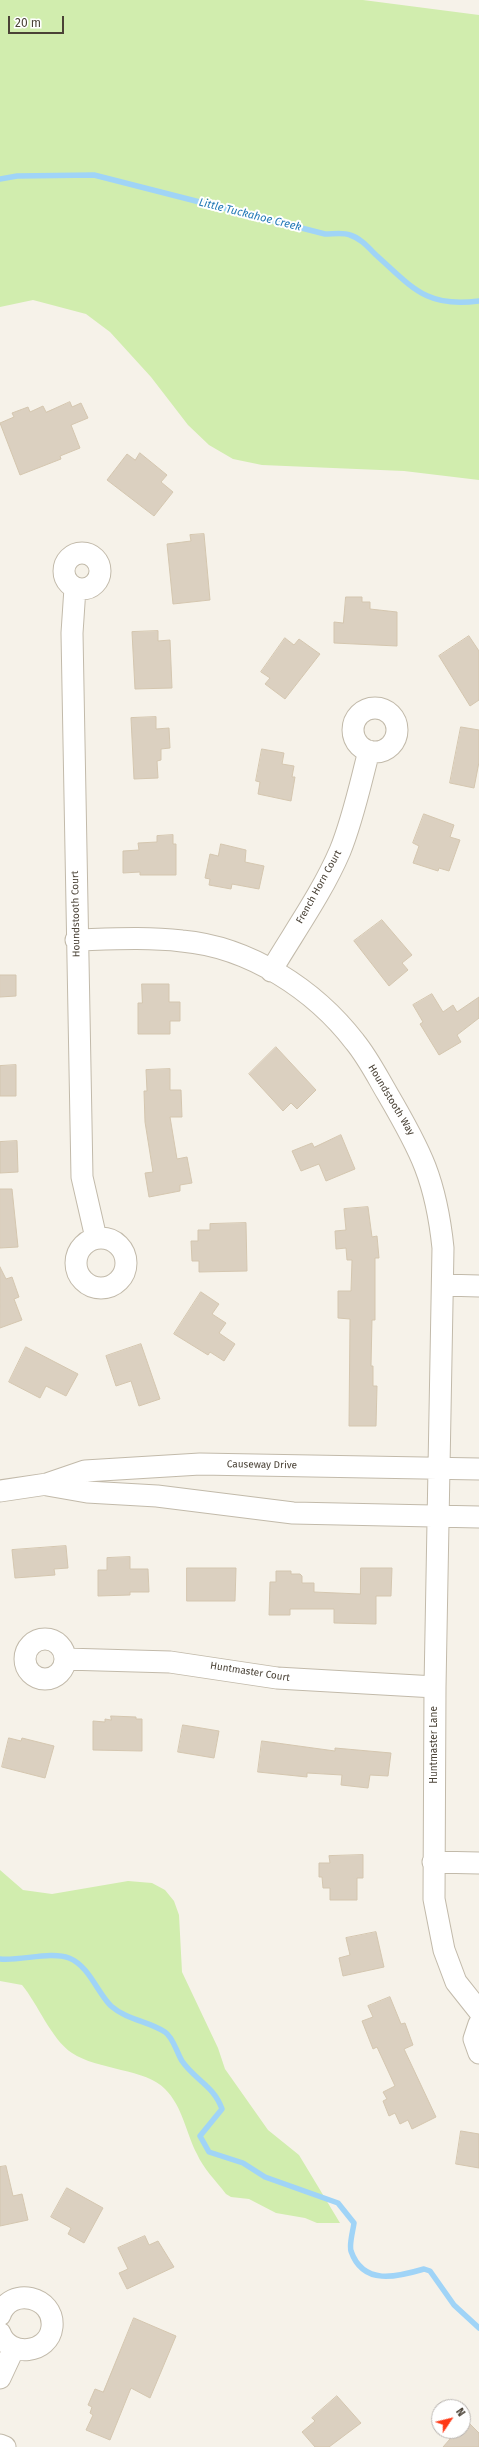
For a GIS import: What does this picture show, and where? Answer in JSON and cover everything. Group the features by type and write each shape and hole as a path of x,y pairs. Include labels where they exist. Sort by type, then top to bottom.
{"street":[{"name":"Houndstooth Court","path":"75,588 72,633 76,940 82,1177 96,1238"},
{"name":"French Horn Court","path":"271,971 318,893 340,851 354,812 369,751"},
{"name":"Houndstooth Way","path":"76,940 129,938 184,941 247,958 297,985 331,1014 366,1057 417,1143 432,1180 440,1214 443,1248 440,1468"},
{"path":"442,1285 479,1286"},
{"name":"Causeway Drive","path":"0,1490 47,1484 85,1471 171,1465 479,1469"},
{"name":"Huntmaster Lane","path":"440,1468 435,1687 434,1862 436,1914 444,1950 456,1982 479,2011"},
{"name":"Causeway Drive","path":"47,1484 87,1492 157,1496 227,1506 293,1512 479,1517"},
{"name":"Huntmaster Court","path":"65,1659 170,1662 208,1666 277,1678 435,1687"},
{"path":"434,1862 479,1863"},
{"path":"479,2024 474,2039 479,2053"},
{"path":"0,2314 5,2305 20,2297 36,2299 49,2310 52,2327 45,2342 30,2350 14,2348 7,2343 0,2332"},
{"path":"0,2378 14,2348"},
{"path":"0,2444 5,2447"}],"green space":[{"path":"0,0 363,0 479,15 479,480 404,471 262,465 233,459 209,445 188,425 151,377 110,332 86,314 33,300 0,307"},
{"path":"0,1870 23,1890 52,1894 128,1881 152,1883 165,1890 174,1901 179,1915 182,1972 218,2048 225,2069 268,2130 299,2155 340,2223 317,2223 305,2218 276,2213 249,2199 231,2197 226,2194 200,2159 193,2146 176,2104 165,2089 157,2082 146,2077 82,2059 72,2053 64,2047 51,2030 22,1985 0,1981"}],"building":[{"path":"70,402 72,407 81,403 88,418 71,425 80,448 60,456 61,459 20,475 0,423 14,417 12,413 28,407 30,412 43,406 46,412"},
{"path":"140,453 167,475 161,482 173,492 154,516 107,480 127,454 135,460"},
{"path":"204,534 210,600 173,604 167,544 191,541 190,535"},
{"path":"346,597 362,597 362,602 370,602 370,609 397,612 397,646 334,643 334,622 343,623"},
{"path":"158,631 158,641 170,640 172,688 135,689 132,632"},
{"path":"469,636 479,651 479,700 470,706 439,656"},
{"path":"285,638 294,645 299,639 320,654 285,699 265,684 270,678 261,672"},
{"path":"156,717 156,729 169,728 170,748 161,749 161,760 157,761 158,778 134,779 131,718"},
{"path":"461,727 479,730 479,762 474,788 450,783"},
{"path":"262,749 284,753 282,764 294,766 292,777 295,777 291,801 258,794 260,782 256,781"},
{"path":"424,814 454,825 450,837 460,840 449,871 439,868 438,871 413,863 419,846 413,843"},
{"path":"173,835 173,844 176,844 176,875 140,875 140,872 123,873 123,851 139,850 138,843 157,842 157,836"},
{"path":"221,844 246,850 245,862 264,866 259,889 232,884 231,889 209,885 210,879 205,878 210,854 218,856"},
{"path":"382,920 412,955 402,963 408,970 389,986 354,941"},
{"path":"0,975 16,975 16,996 0,997"},
{"path":"142,984 169,984 169,1002 180,1002 180,1021 170,1021 170,1034 138,1034 138,1003 142,1003"},
{"path":"432,994 443,1012 453,1005 457,1012 479,997 479,1018 457,1035 461,1042 439,1055 420,1024 423,1022 413,1005"},
{"path":"276,1047 316,1090 297,1109 291,1103 283,1111 249,1074"},
{"path":"16,1065 16,1096 0,1096 0,1066"},
{"path":"170,1069 170,1090 181,1090 182,1117 170,1117 177,1159 187,1157 192,1183 180,1185 180,1191 149,1197 145,1173 153,1172 145,1122 144,1091 147,1091 146,1070"},
{"path":"341,1135 355,1169 326,1181 319,1164 301,1171 292,1151 312,1143 314,1147"},
{"path":"17,1141 18,1172 0,1173 0,1142"},
{"path":"0,1189 12,1189 18,1247 0,1248"},
{"path":"368,1207 372,1237 377,1236 379,1258 375,1258 375,1320 372,1320 371,1366 373,1366 373,1386 377,1386 376,1426 349,1426 350,1319 338,1318 338,1291 351,1291 352,1260 347,1260 346,1248 336,1249 335,1231 346,1230 344,1209"},
{"path":"246,1223 247,1271 199,1272 199,1261 192,1261 191,1241 198,1241 198,1230 210,1230 210,1224"},
{"path":"0,1267 6,1279 12,1277 19,1297 14,1299 22,1320 0,1328"},
{"path":"201,1292 219,1304 212,1314 226,1323 219,1333 235,1344 224,1361 210,1352 208,1355 174,1334"},
{"path":"141,1344 160,1399 139,1406 131,1381 116,1386 106,1356"},
{"path":"26,1347 78,1374 66,1396 46,1386 40,1398 9,1382"},
{"path":"66,1546 68,1568 54,1569 55,1575 15,1578 12,1550"},
{"path":"130,1557 130,1569 148,1569 149,1592 130,1592 130,1595 98,1596 98,1570 107,1570 107,1558"},
{"path":"187,1568 236,1568 235,1601 187,1601"},
{"path":"361,1568 392,1568 391,1596 376,1596 376,1624 334,1623 334,1609 290,1609 290,1615 269,1615 270,1582 276,1582 276,1571 291,1571 291,1574 300,1574 302,1576 302,1583 314,1583 314,1592 360,1594"},
{"path":"111,1716 136,1717 136,1719 142,1719 142,1751 93,1750 93,1721 105,1722 105,1719 111,1720"},
{"path":"183,1725 219,1731 214,1758 178,1752"},
{"path":"9,1738 21,1741 22,1738 54,1746 45,1778 2,1767"},
{"path":"262,1741 335,1751 335,1748 391,1753 388,1776 370,1775 368,1788 341,1785 342,1775 307,1773 307,1777 258,1772"},
{"path":"363,1855 363,1878 357,1878 357,1900 330,1900 330,1888 323,1888 322,1877 319,1877 319,1863 330,1863 329,1856"},
{"path":"376,1932 384,1967 343,1976 339,1958 350,1955 346,1938"},
{"path":"390,1997 401,2024 405,2023 413,2045 404,2049 436,2117 412,2129 408,2120 400,2124 395,2113 389,2116 383,2101 387,2099 383,2092 395,2086 377,2047 373,2049 362,2021 373,2017 368,2006"},
{"path":"461,2131 479,2134 479,2168 456,2164"},
{"path":"6,2166 13,2196 22,2194 28,2220 0,2226 0,2167"},
{"path":"67,2188 103,2208 84,2243 68,2234 71,2228 51,2217"},
{"path":"145,2236 149,2245 158,2241 174,2267 127,2289 119,2273 128,2269 118,2248"},
{"path":"134,2318 176,2336 150,2398 131,2388 110,2440 86,2430 93,2415 90,2413 92,2407 88,2405 95,2389 103,2392"},
{"path":"337,2396 361,2423 329,2447 315,2447 302,2432 315,2421 312,2418"},
{"path":"471,2425 479,2433 479,2447 443,2447 450,2439 471,2439"}],"waterway":[{"name":"Little Tuckahoe Creek","path":"0,179 17,176 94,175 325,234 347,234 354,236 361,241 400,277 422,293 433,298 446,301 479,301"},
{"path":"0,1959 17,1959 54,1955 69,1958 76,1962 82,1967 106,2000 117,2011 158,2028 168,2034 187,2068 214,2094 219,2101 222,2109 200,2136 209,2152 243,2163 265,2177 338,2203 354,2223 351,2251 356,2262 364,2270 372,2274 382,2276 392,2276 424,2269 430,2271 454,2305 479,2328"}]}
